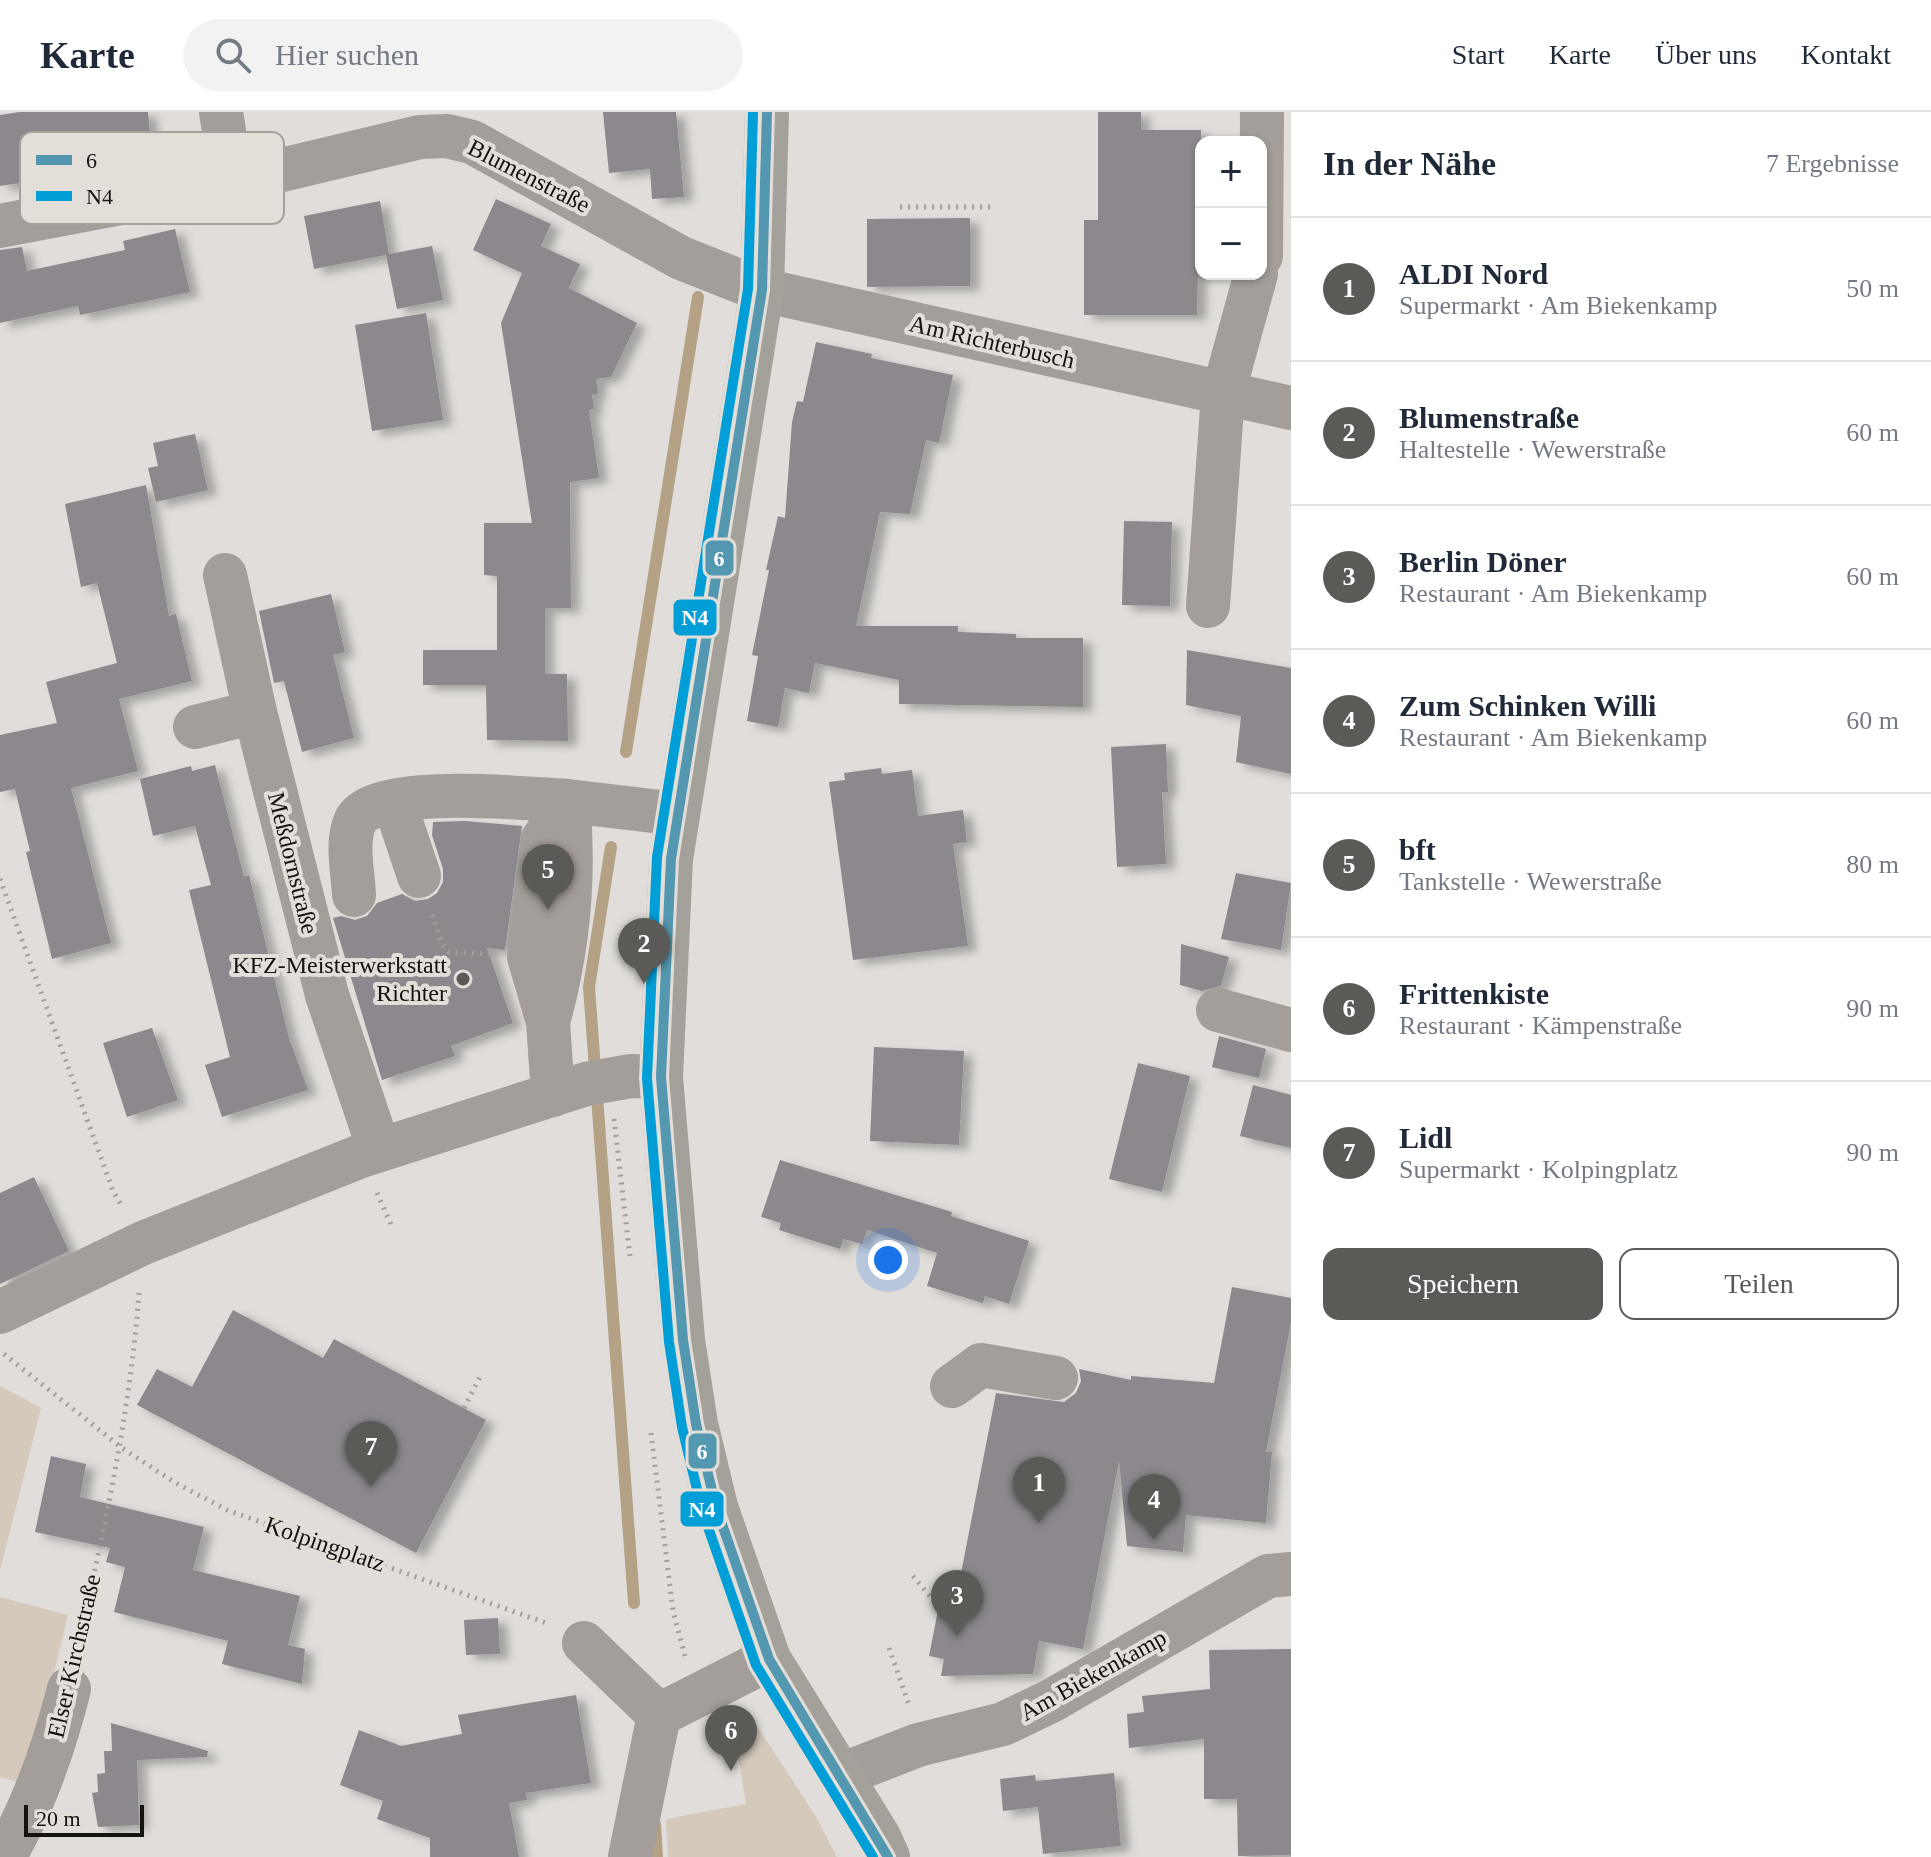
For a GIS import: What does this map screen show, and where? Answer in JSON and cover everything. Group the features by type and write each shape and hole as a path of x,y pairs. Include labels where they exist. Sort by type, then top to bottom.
{"main road":[{"path":"767,112 762,290 678,814 666,918 661,1077 683,1340 696,1424 730,1554 769,1659 888,1857"}],"street":[{"path":"221,112 224,132"},
{"path":"1261,208 1262,112"},
{"name":"Blumenstraße","path":"284,170 420,137 447,136 472,142 681,258 762,290"},
{"name":"Blumenstraße","path":"0,226 20,222"},
{"path":"1208,606 1223,394 1254,280"},
{"name":"Am Richterbusch","path":"762,290 1291,408"},
{"name":"Meßdornstraße","path":"225,575 255,712 327,995 379,1149"},
{"path":"195,727 255,712"},
{"path":"354,895 352,835 355,821 361,812 394,801 441,795 568,801 678,814"},
{"path":"394,801 419,876"},
{"path":"568,801 543,839 529,957 548,1022 584,1086"},
{"path":"548,1022 560,973 572,866 568,801"},
{"path":"1218,1010 1291,1030"},
{"path":"0,1312 143,1243 379,1149 584,1086 661,1077"},
{"path":"952,1386 981,1365 1056,1378"},
{"name":"Am Biekenkamp","path":"841,1775 918,1745 1003,1724 1051,1701 1268,1576 1291,1574"},
{"path":"584,1643 659,1715"},
{"path":"659,1715 769,1659"},
{"name":"Elser Kirchstraße","path":"4,1857 26,1820 55,1743 69,1689"},
{"path":"630,1857 659,1715"}],"path":[{"path":"900,207 996,207"},
{"path":"419,876 442,944 449,952 529,957"},
{"path":"0,879 113,1191 143,1243"},
{"name":"Elser Kirchstraße","path":"69,1689 122,1448 133,1377 143,1243"},
{"name":"Kolpingplatz","path":"0,1350 122,1448 174,1482 227,1510 494,1603 559,1628 584,1643"},
{"path":"464,1408 480,1377"},
{"path":"913,1576 939,1607"},
{"path":"889,1648 912,1714 918,1745"}],"shaded area":[{"path":"0,1386 41,1408 0,1570"},
{"path":"0,1597 68,1615 27,1785 0,1777"},
{"path":"753,1720 815,1815 837,1857 668,1857 666,1819 746,1804 733,1723"}],"building":[{"path":"20,112 148,112 150,132 20,132 20,183 0,186 0,115"},
{"path":"603,112 676,112 684,197 652,199 650,169 609,173"},
{"path":"1098,112 1141,112 1141,130 1201,130 1201,136 1195,136 1197,315 1084,315 1084,220 1098,220"},
{"path":"496,199 551,224 541,246 580,264 569,288 637,323 611,377 596,379 598,394 592,395 594,409 589,410 599,478 570,482 571,608 545,608 545,674 567,674 568,741 487,740 486,685 423,685 423,650 497,650 497,576 484,575 484,523 532,523 501,323 522,273 473,250"},
{"path":"380,201 389,254 432,246 443,300 397,309 386,255 314,269 304,216"},
{"path":"970,218 970,286 867,287 867,219"},
{"path":"175,229 190,292 80,315 78,306 0,323 0,250 22,247 27,271 125,250 123,241"},
{"path":"426,313 443,420 372,431 355,325"},
{"path":"816,342 872,354 871,358 953,375 939,443 926,440 910,514 880,512 856,626 958,626 958,632 1016,634 1016,638 1083,638 1083,707 899,704 899,680 815,663 809,693 785,688 778,727 747,721 758,656 752,655 769,570 766,570 778,516 785,518 792,422 797,401 803,402"},
{"path":"195,434 208,490 156,502 148,468 158,466 153,443"},
{"path":"146,485 169,616 176,614 192,681 119,699 138,771 71,788 111,943 52,959 26,852 30,851 15,789 0,792 0,735 57,723 46,682 117,663 97,583 81,587 65,504"},
{"path":"1124,521 1172,522 1170,606 1122,605"},
{"path":"331,594 345,652 333,655 354,738 302,752 284,681 274,683 259,611"},
{"path":"1187,650 1291,668 1291,774 1236,762 1241,716 1186,705"},
{"path":"1166,744 1168,792 1162,792 1166,864 1117,867 1111,747"},
{"path":"215,765 244,877 249,875 289,1038 308,1090 222,1117 205,1065 230,1057 189,890 211,885 195,826 153,836 140,779 191,766 192,771"},
{"path":"881,768 882,774 912,770 918,816 963,810 967,842 953,844 968,946 853,960 829,782 845,780 844,773"},
{"path":"465,821 522,826 505,950 487,948 513,1023 451,1046 455,1056 382,1080 333,918 341,916 355,920 367,916 377,903 402,894 415,901 428,899 437,893 443,882 443,869 432,835 433,822"},
{"path":"1236,873 1291,883 1281,950 1221,939"},
{"path":"1181,944 1229,957 1221,986 1202,991 1180,985"},
{"path":"152,1028 178,1100 127,1117 103,1043"},
{"path":"1219,1036 1266,1049 1259,1078 1212,1067"},
{"path":"874,1047 964,1051 959,1145 870,1141"},
{"path":"1138,1063 1190,1076 1162,1192 1109,1179"},
{"path":"1253,1085 1291,1095 1291,1148 1240,1136"},
{"path":"780,1160 952,1212 951,1216 1029,1241 1009,1304 985,1296 983,1303 927,1286 937,1253 867,1230 862,1244 843,1239 840,1249 779,1230 781,1223 761,1217"},
{"path":"34,1177 69,1251 0,1284 0,1193"},
{"path":"1232,1287 1291,1298 1291,1322 1266,1452 1272,1452 1266,1523 1186,1515 1183,1552 1127,1546 1119,1461 1083,1649 1039,1641 1033,1674 941,1676 944,1659 929,1656 942,1590 957,1594 996,1393 1064,1402 1076,1393 1081,1381 1079,1369 1131,1380 1131,1376 1214,1383"},
{"path":"233,1310 323,1358 334,1339 486,1420 416,1553 137,1405 157,1369 192,1387"},
{"path":"51,1456 86,1464 80,1497 204,1527 193,1570 300,1596 288,1645 305,1649 302,1684 222,1664 228,1641 114,1612 125,1567 106,1562 110,1548 35,1532"},
{"path":"498,1618 500,1654 466,1655 464,1620"},
{"path":"1291,1649 1291,1855 1238,1856 1237,1799 1204,1799 1204,1739 1129,1748 1127,1714 1144,1712 1142,1696 1210,1689 1209,1650"},
{"path":"576,1695 591,1783 526,1793 527,1800 509,1803 519,1857 430,1857 430,1838 377,1819 383,1801 340,1785 359,1730 401,1746 462,1734 458,1715"},
{"path":"111,1723 208,1751 207,1757 137,1760 139,1825 98,1827 92,1793 98,1792 97,1774 105,1773 104,1751 112,1751"},
{"path":"1114,1773 1121,1846 1043,1854 1038,1807 1003,1811 1000,1779 1035,1775 1036,1781"}],"waterway":[{"path":"626,752 698,297"},
{"path":"611,847 589,987 634,1603"},
{"path":"655,1824 657,1857"}],"transit line":[{"name":"N4","path":"753,112 748,289 657,857 647,1078 669,1342 682,1427 702,1510 756,1665 873,1857"},
{"name":"6","path":"767,112 762,290 671,859 661,1077 683,1340 696,1424 716,1507 769,1659 888,1857"}],"place":[{"name":"bft","path":"548,910"},
{"name":"KFZ-Meisterwerkstatt Richter","path":"463,979"},
{"name":"Blumenstraße","path":"644,984"},
{"name":"Lidl","path":"371,1487"},
{"name":"ALDI Nord","path":"1039,1523"},
{"name":"Zum Schinken Willi","path":"1154,1540"},
{"name":"Berlin Döner","path":"957,1636"},
{"name":"Frittenkiste","path":"731,1771"}]}
